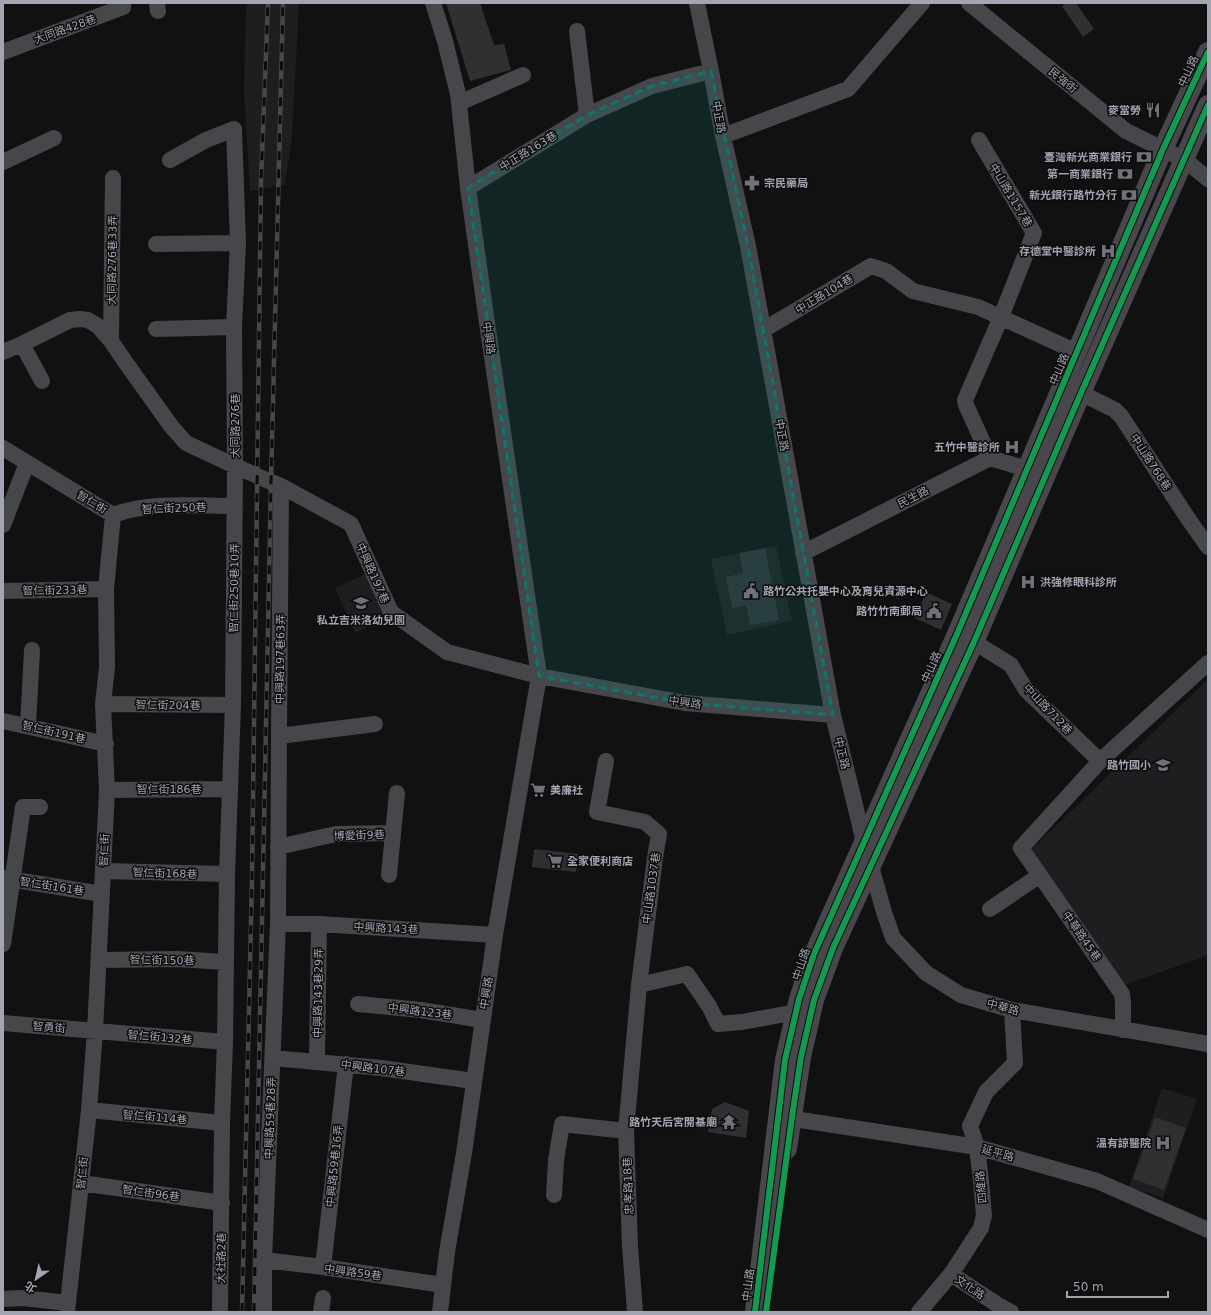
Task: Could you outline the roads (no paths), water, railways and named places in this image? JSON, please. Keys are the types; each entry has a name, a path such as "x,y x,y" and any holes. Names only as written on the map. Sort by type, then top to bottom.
{"main road":[{"name":"中山路","path":"755,1312 785,1117 814,1000 833,948 871,865 965,638 1027,469 1163,149 1208,52"},
{"name":"中山路","path":"766,1312 785,1117 785,1060 799,999 814,954 864,842 965,638 1081,393 1208,105"}],"street":[{"name":"大同路428巷","path":"3,52 123,7 123,3"},
{"name":"中興路","path":"433,3 445,41 459,103 468,188 528,611 539,676 495,935 440,1312"},
{"name":"中正路","path":"697,3 723,136 748,246 833,715 871,865"},
{"path":"723,136 848,89 922,3"},
{"name":"民強街","path":"968,3 1126,131 1184,160 1208,179"},
{"path":"577,31 587,115"},
{"name":"中正路163巷","path":"468,188 587,115 652,86 711,71"},
{"path":"459,103 523,75"},
{"name":"大同路276巷","path":"3,352 70,320 88,320 98,326 111,341 171,426 186,443 235,466 234,327 238,243 234,129 206,140 170,160"},
{"path":"3,162 54,138"},
{"name":"中山路1157巷","path":"979,140 1034,233 1001,317 965,400 990,458"},
{"name":"大同路276巷33弄","path":"111,341 113,178"},
{"path":"156,244 238,243"},
{"name":"中正路104巷","path":"763,330 871,266 886,271 913,291 978,307 1001,317"},
{"path":"1001,317 1077,352"},
{"path":"156,329 234,327"},
{"path":"22,344 42,381"},
{"name":"中山路768巷","path":"1081,393 1115,410 1121,416 1208,547"},
{"name":"智仁街","path":"3,448 113,515 106,589 107,667 103,704 107,790 95,1031 89,1110 67,1307"},
{"path":"990,458 1027,469"},
{"name":"民生路","path":"803,553 990,458"},
{"path":"3,525 28,464"},
{"name":"中興路197巷","path":"235,466 281,486 351,524 391,612 447,652 539,676"},
{"name":"智仁街250巷10弄","path":"225,962 226,874 234,669 235,466"},
{"name":"中興路197巷63弄","path":"279,736 281,486"},
{"name":"智仁街250巷","path":"113,515 126,510 156,506 235,506"},
{"name":"智仁街233巷","path":"3,591 106,589"},
{"name":"中山路712巷","path":"965,638 1011,665 1026,690 1100,761"},
{"path":"28,726 32,650"},
{"path":"1100,761 1208,663"},
{"name":"中興路","path":"539,676 685,703 833,715"},
{"name":"智仁街204巷","path":"103,704 233,705"},
{"name":"智仁街191巷","path":"4,722 106,744"},
{"path":"278,924 279,736 375,724"},
{"name":"中山路1037巷","path":"606,761 597,812 645,822 659,834 639,985 632,1060"},
{"name":"中華路45巷","path":"1100,761 1021,848 1122,994 1123,1030"},
{"name":"智仁街186巷","path":"107,790 230,789"},
{"path":"389,875 397,793"},
{"path":"3,944 8,879 23,807 40,807"},
{"name":"博愛街9巷","path":"278,847 336,834 393,833"},
{"name":"中華路","path":"871,865 893,938 926,973 961,995 1012,1010 1208,1044"},
{"name":"智仁街168巷","path":"103,871 226,874"},
{"path":"990,909 1040,875"},
{"name":"智仁街161巷","path":"8,879 102,894"},
{"name":"中興路143巷","path":"278,924 319,924 495,935"},
{"name":"中興路59巷28弄","path":"264,1312 264,1260 278,924"},
{"name":"中興路143巷29弄","path":"317,1061 319,924"},
{"name":"智仁街150巷","path":"99,960 177,959 225,962"},
{"name":"大社路2巷","path":"220,1312 225,962"},
{"path":"639,985 688,974 709,1006 718,1024 742,1022 796,1012"},
{"name":"中興路123巷","path":"358,1004 421,1010 482,1020"},
{"name":"四維路","path":"919,1312 951,1274 981,1228 984,1215 982,1181 977,1147 970,1126 986,1092 1015,1063 1012,1010"},
{"name":"智勇街","path":"3,1023 95,1031"},
{"name":"智仁街132巷","path":"95,1031 225,1042"},
{"name":"中興路107巷","path":"273,1058 381,1068 473,1081"},
{"name":"忠孝路18巷","path":"632,1060 626,1131 630,1246 635,1312"},
{"name":"中興路59巷16弄","path":"323,1267 346,1064"},
{"name":"智仁街114巷","path":"89,1110 222,1123"},
{"name":"延平路","path":"785,1117 977,1147 1097,1180 1208,1230"},
{"path":"554,1195 556,1160 562,1124 626,1131"},
{"name":"智仁街96巷","path":"81,1184 222,1203"},
{"name":"中興路59巷","path":"264,1260 323,1267 443,1285"},
{"name":"文化路","path":"951,1274 1011,1312"},
{"path":"3,1299 23,1298 67,1307"}],"railway":[{"path":"242,1312 252,879 261,181 268,3"},
{"path":"254,1312 271,482 283,3"}],"place":[{"name":"麥當勞","path":"1153,110"},
{"name":"臺灣新光商業銀行","path":"1144,157"},
{"name":"第一商業銀行","path":"1125,174"},
{"name":"宗民藥局","path":"752,183"},
{"name":"新光銀行路竹分行","path":"1129,195"},
{"name":"存德堂中醫診所","path":"1108,251"},
{"name":"五竹中醫診所","path":"1012,447"},
{"name":"洪強修眼科診所","path":"1028,582"},
{"name":"路竹公共托嬰中心及育兒資源中心","path":"751,591"},
{"name":"私立吉米洛幼兒園","path":"361,603"},
{"name":"路竹竹南郵局","path":"934,611"},
{"name":"路竹國小","path":"1163,765"},
{"name":"美廉社","path":"538,790"},
{"name":"全家便利商店","path":"555,861"},
{"name":"路竹天后宮開基廟","path":"729,1122"},
{"name":"溫有諒醫院","path":"1163,1143"}]}
